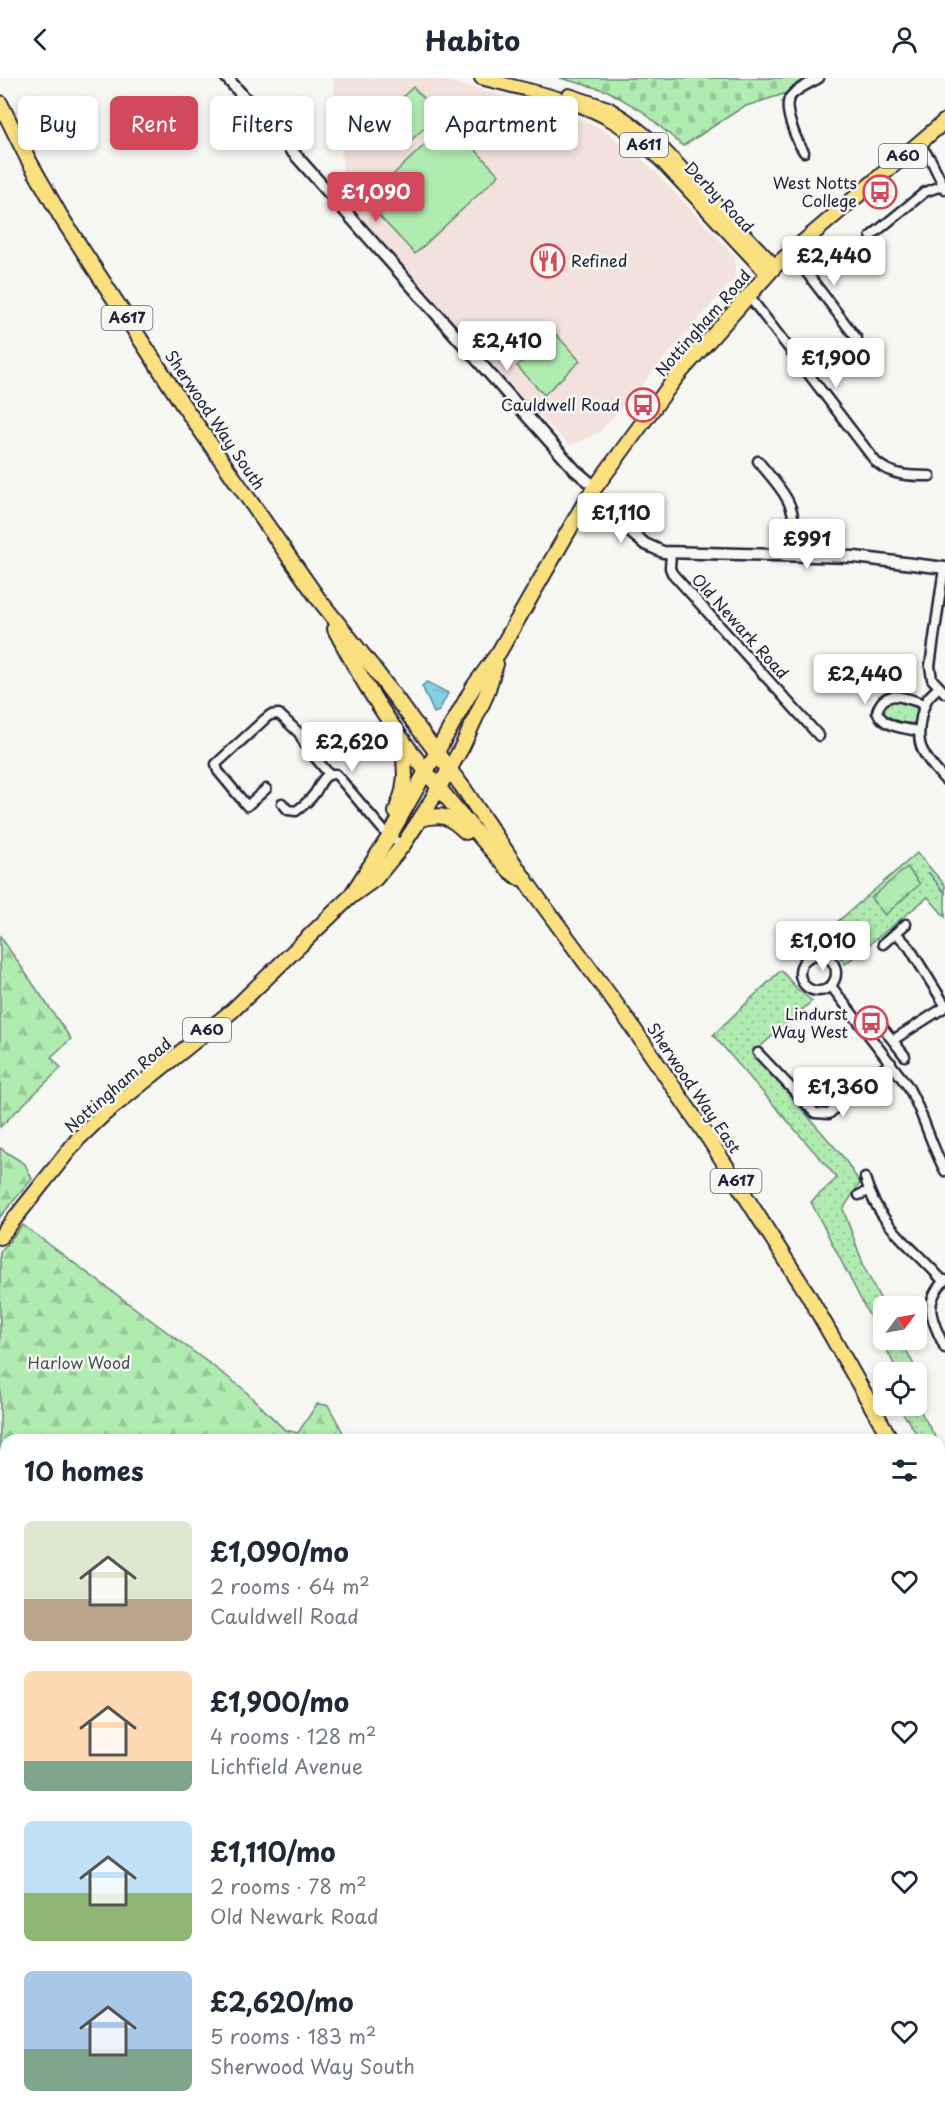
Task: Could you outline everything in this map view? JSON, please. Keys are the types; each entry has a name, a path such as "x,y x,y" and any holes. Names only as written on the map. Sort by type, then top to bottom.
{"highway":[{"name":"Sherwood Way South","path":"0,102 28,159 61,217 183,405 317,597 371,665 437,770"},
{"name":"Nottingham Road","path":"0,1237 78,1139 104,1114 232,1011 350,897 375,879 403,845 420,819 437,770 474,686 499,652 592,492 677,376 771,270 945,121"},
{"name":"Sherwood Way South","path":"317,597 370,692 403,740 437,770"},
{"name":"Nottingham Road","path":"350,897 486,695 499,652"},
{"path":"389,837 404,784 403,740"},
{"path":"437,770 483,831 491,850"},
{"name":"Sherwood Way East","path":"437,770 504,846 530,887 629,1022 709,1139 807,1293 888,1434"},
{"path":"420,819 444,816 453,820 473,839 491,850"},
{"name":"Sherwood Way East","path":"491,850 510,871 530,887"}],"main road":[{"name":"Derby Road","path":"481,78 591,111 630,133 651,150 771,270"},
{"name":"Derby Road","path":"511,78 608,108 628,121 664,150 771,270"}],"street":[{"path":"227,78 592,492 645,544 657,551 855,557 944,568 930,666 932,680 942,691 929,697 925,704 920,731 921,748 945,780"},
{"path":"804,152 797,143 788,104 790,97 819,78"},
{"path":"871,236 925,192 944,187 919,142"},
{"path":"791,252 857,339"},
{"path":"748,295 876,462 884,469 897,474 930,476"},
{"path":"758,460 784,495 793,514 792,530 778,555"},
{"name":"Old Newark Road","path":"671,552 672,573 819,736"},
{"path":"920,731 888,724 880,719 877,712 879,704 892,696 925,704"},
{"path":"266,789 247,806 218,771 216,764 265,719 275,714 279,714 299,733 307,748 329,774"},
{"path":"282,803 288,810 296,811 314,795 323,778 329,774 336,774 389,837 403,845"},
{"path":"883,944 906,924"},
{"path":"893,1040 945,1006 909,947 896,933"},
{"path":"820,955 832,961 837,974 831,986 817,991 805,985 800,971 807,959 820,955"},
{"path":"831,986 914,1096 945,1172"},
{"path":"883,1028 905,1056"},
{"path":"758,1053 815,1113 829,1114 855,1090 891,1063"},
{"path":"935,1151 945,1147"},
{"path":"865,1178 878,1210 898,1237 944,1280 932,1299 930,1311 945,1348"},
{"path":"859,1195 869,1191"}],"shaded area":[{"path":"333,78 438,78 504,96 424,96 424,150 578,150 578,119 601,128 635,153 735,256 735,278 601,431 570,446 528,404 347,203 341,150 412,150 412,96 335,96"}],"green space":[{"path":"560,78 812,78 787,93 743,107 683,146 642,111 608,91"},
{"path":"413,87 424,98 424,128 412,140 412,96 403,96"},
{"path":"424,146 424,150 475,150 499,175 415,254 365,201"},
{"path":"554,332 580,361 544,395 517,366"},
{"path":"891,700 915,707 919,713 916,722 901,724 887,718 881,710"},
{"path":"917,853 945,885 945,917 928,897 845,964 831,950 813,943"},
{"path":"907,867 920,884 885,915 871,898"},
{"path":"0,936 71,1039 51,1057 61,1068 0,1127"},
{"path":"781,970 797,989 812,1001 753,1053 844,1158 860,1183 843,1209 865,1269 879,1296 873,1296 873,1323 811,1202 837,1178 713,1035"},
{"path":"0,1148 25,1164 32,1179 0,1217"},
{"name":"Harlow Wood","path":"23,1225 241,1387 285,1430 298,1433 317,1404 328,1405 344,1434 0,1434 0,1252"},
{"path":"887,1350 906,1350 912,1362 893,1362"},
{"path":"905,1416 923,1416 934,1434 917,1434"}],"water":[{"path":"427,682 448,693 439,711 434,713 422,686"}],"waterway":[{"path":"929,873 945,893"}],"place":[{"name":"West Notts College","path":"880,192"},
{"name":"Refined","path":"548,261"},
{"name":"Cauldwell Road","path":"643,405"},
{"name":"Lindurst Way West","path":"871,1023"}]}
